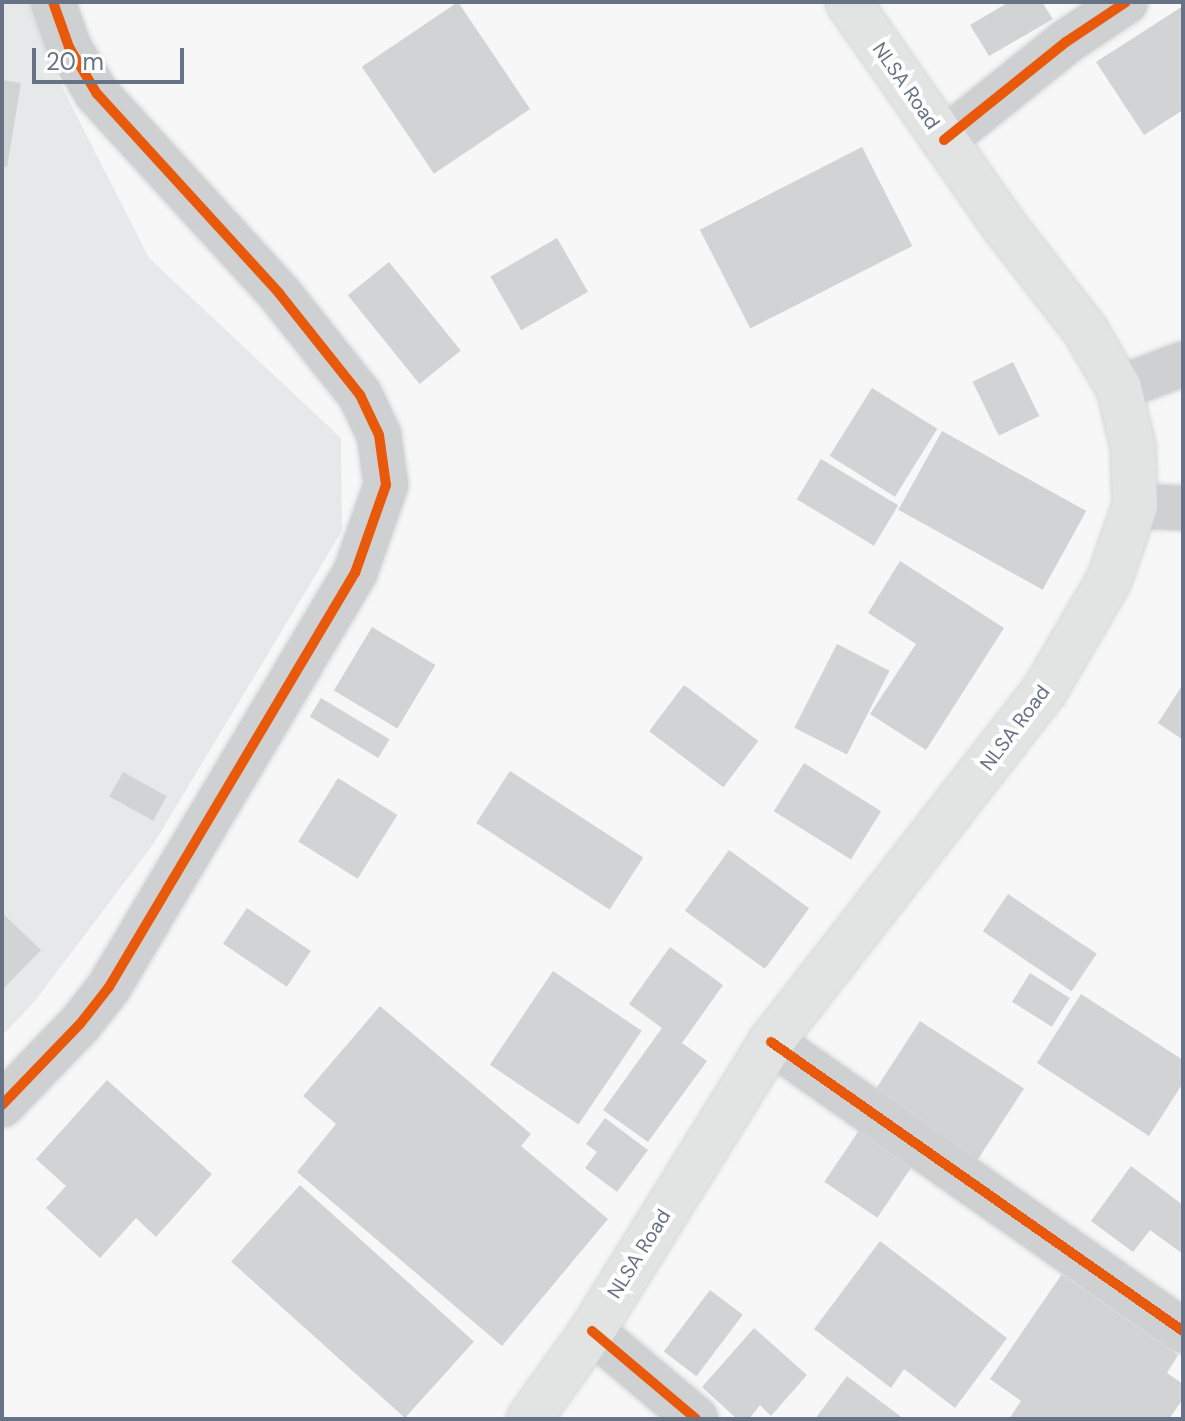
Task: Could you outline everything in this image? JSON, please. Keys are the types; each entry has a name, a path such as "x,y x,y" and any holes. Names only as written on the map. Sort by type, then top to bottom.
{"main road":[{"name":"NLSA Road","path":"529,1419 592,1331 771,1042 1045,690 1109,580 1135,506 1133,447 1119,388 1085,330 944,140 848,2"}],"street":[{"path":"2,1105 80,1024 109,987 355,573 386,485 379,435 360,395 279,293 97,94 69,47 53,2"},
{"path":"944,140 1066,42 1126,2"},
{"path":"1119,388 1183,364"},
{"path":"1135,506 1183,508"},
{"path":"771,1042 1183,1331"},
{"path":"592,1331 696,1419"}],"shaded area":[{"path":"2,2 43,2 58,79 149,258 341,438 342,531 154,843 35,1001 2,1036"}],"building":[{"path":"458,2 530,109 434,174 362,67"},
{"path":"1009,2 1042,2 1053,19 989,56 970,25"},
{"path":"1183,6 1183,110 1144,135 1096,62"},
{"path":"2,80 21,83 7,167 2,166"},
{"path":"862,147 912,246 750,329 700,230"},
{"path":"557,238 588,292 521,330 490,276"},
{"path":"389,262 461,351 420,384 348,295"},
{"path":"1013,362 1039,416 999,436 973,382"},
{"path":"872,388 937,429 895,497 830,456"},
{"path":"942,431 1086,511 1043,590 898,510"},
{"path":"821,459 898,505 874,546 797,499"},
{"path":"900,561 1004,628 926,750 870,714 916,644 868,613"},
{"path":"372,627 435,665 397,729 334,690"},
{"path":"837,644 890,671 847,755 794,728"},
{"path":"1183,684 1183,740 1158,723"},
{"path":"684,685 758,741 723,787 649,731"},
{"path":"321,698 390,739 378,758 310,717"},
{"path":"804,763 881,811 851,860 774,811"},
{"path":"510,771 643,858 610,910 476,823"},
{"path":"123,772 167,796 153,821 109,796"},
{"path":"338,778 397,815 358,879 298,842"},
{"path":"729,850 809,908 765,969 685,911"},
{"path":"1008,894 1097,954 1072,991 983,931"},
{"path":"247,908 311,951 287,987 223,944"},
{"path":"2,913 41,950 2,990"},
{"path":"670,947 723,985 682,1043 707,1061 648,1142 603,1110 662,1028 629,1004"},
{"path":"553,971 642,1031 579,1125 490,1065"},
{"path":"1030,973 1070,998 1052,1027 1012,1002"},
{"path":"1081,994 1183,1060 1183,1083 1149,1136 1037,1063"},
{"path":"380,1006 531,1134 521,1146 608,1219 502,1346 297,1172 336,1124 303,1096"},
{"path":"920,1021 1024,1089 974,1165 870,1097"},
{"path":"107,1080 212,1174 156,1237 136,1218 100,1258 46,1208 66,1186 36,1159"},
{"path":"605,1118 648,1150 617,1192 585,1168 597,1152 586,1144"},
{"path":"864,1123 917,1159 877,1218 824,1182"},
{"path":"1131,1166 1183,1205 1183,1254 1150,1230 1133,1252 1091,1221"},
{"path":"300,1185 474,1342 405,1418 231,1262"},
{"path":"880,1241 1007,1338 955,1408 904,1369 891,1388 814,1329"},
{"path":"1062,1274 1178,1355 1167,1373 1183,1384 1183,1399 1169,1419 1009,1419 1021,1401 990,1379"},
{"path":"710,1290 743,1315 696,1376 664,1351"},
{"path":"754,1328 807,1375 771,1416 760,1405 749,1419 737,1419 702,1387"},
{"path":"847,1376 904,1419 815,1419"}],"cycle path":[{"path":"2,1105 80,1024 109,987 355,573 386,485 379,435 360,395 279,293 97,94 69,47 53,2"},
{"path":"944,140 1066,42 1126,2"},
{"path":"771,1042 1183,1331"},
{"path":"592,1331 696,1419"}]}
